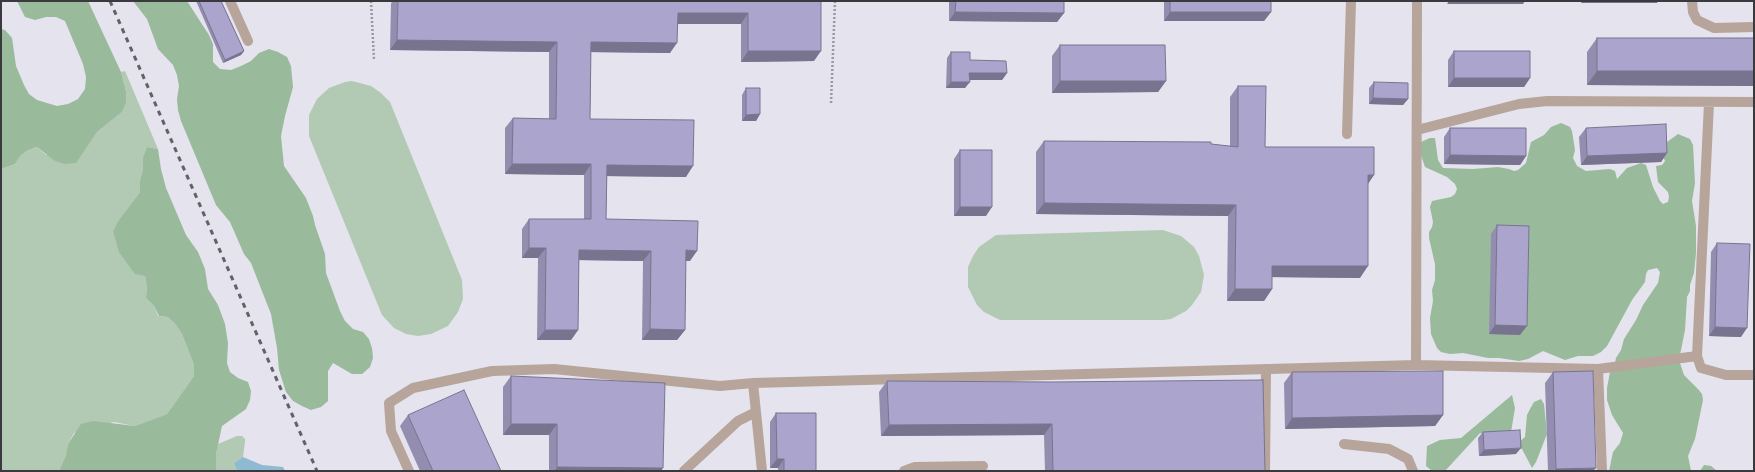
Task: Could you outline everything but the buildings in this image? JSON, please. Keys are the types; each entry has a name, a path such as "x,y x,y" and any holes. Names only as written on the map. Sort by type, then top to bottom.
{"lane":[{"path":"230,1 248,41"},
{"path":"1346,134 1351,1"},
{"path":"1416,365 1417,1"},
{"path":"1692,1 1693,12 1697,20 1714,28 1754,27"},
{"path":"1417,130 1519,104 1547,101 1709,103 1754,102"},
{"path":"1709,103 1697,356 1701,368 1726,375 1754,375"},
{"path":"409,471 391,431 389,403 413,388 492,371 554,369 720,386 753,383 1416,365 1598,369 1697,356"},
{"path":"1265,471 1266,369"},
{"path":"1598,369 1602,471"},
{"path":"753,383 762,471"},
{"path":"684,471 738,421 756,412"},
{"path":"1344,444 1389,449 1408,459 1413,471"},
{"path":"904,471 915,467 983,466"}],"path":[{"path":"371,1 374,60"},
{"path":"831,103 835,1"}],"green space":[{"path":"17,1 88,1 121,72 126,91 126,102 122,112 97,132 76,163 65,164 55,161 37,147 28,150 20,156 15,164 1,169 1,29 5,30 12,38 16,66 29,94 37,100 57,106 68,104 78,99 85,89 86,77 83,64 65,21 56,17 46,17 35,20 25,17"},
{"path":"133,1 187,1 209,35 213,44 213,62 220,69 231,70 241,66 251,61 259,53 269,49 287,57 291,66 293,87 281,136 284,166 306,198 313,216 325,254 326,273 340,311 345,321 353,329 363,332 369,339 373,358 370,367 362,374 352,374 333,363 328,371 328,401 321,407 311,410 293,401 286,392 279,370 271,314 251,263 244,254 230,222 216,205 181,121 177,99 179,86 173,65 158,49 147,19"},
{"path":"125,71 158,149 147,147 143,157 140,192 118,221 113,231 145,276 147,287 146,298 154,306 158,316 168,317 182,334 194,365 194,376 167,414 135,426 114,422 74,433 68,444 66,455 59,471 1,471 1,169 15,164 20,156 28,150 37,147 46,155 86,147 97,132 122,112 126,91 121,72"},
{"path":"352,81 371,86 390,102 462,280 463,299 458,312 448,326 431,334 418,336 406,334 394,328 382,315 309,136 309,115 317,99 329,88"},
{"path":"1561,123 1570,127 1572,131 1575,150 1573,158 1577,166 1586,171 1610,169 1615,171 1617,179 1627,168 1641,163 1646,165 1653,187 1663,204 1668,202 1669,197 1668,192 1658,182 1656,166 1662,165 1665,161 1663,156 1667,142 1678,134 1690,139 1693,145 1695,183 1692,201 1696,226 1696,253 1694,273 1687,297 1685,330 1679,360 1684,375 1702,394 1703,400 1695,439 1688,456 1691,471 1609,471 1613,452 1620,443 1623,433 1612,415 1607,400 1607,388 1610,372 1614,368 1616,358 1621,350 1624,339 1636,320 1643,305 1658,283 1660,272 1657,268 1648,270 1645,282 1632,300 1607,346 1601,352 1593,356 1578,356 1565,360 1543,351 1528,359 1519,361 1488,358 1463,353 1450,354 1441,352 1437,348 1431,334 1430,318 1433,301 1432,290 1435,280 1435,264 1429,238 1429,232 1433,222 1430,207 1432,201 1451,197 1455,194 1457,189 1455,184 1447,177 1425,167 1420,152 1421,142 1430,138 1435,138 1438,160 1443,168 1473,169 1498,167 1514,171 1518,170 1526,163 1531,142 1544,135 1551,127"},
{"path":"147,147 158,149 166,188 186,235 198,252 205,269 208,289 218,305 225,324 228,343 227,363 230,372 238,378 248,382 251,391 250,400 246,409 222,426 216,454 216,471 59,471 66,455 68,444 81,424 93,421 135,426 167,414 194,376 194,365 182,334 168,317 159,316 154,306 146,298 147,287 145,276 135,274 119,252 113,231 118,221 140,192 143,157"},
{"path":"1163,230 1181,236 1194,247 1199,256 1204,275 1201,292 1192,305 1186,311 1171,319 1000,320 984,312 977,305 968,287 968,267 973,256 979,247 996,235"},
{"path":"1512,395 1515,408 1511,432 1519,442 1525,437 1527,415 1534,402 1541,399 1544,404 1547,434 1536,462 1532,468 1522,449 1480,433 1445,471 1431,470 1426,466 1427,446 1440,440 1461,438"},
{"path":"237,436 242,436 245,439 245,442 243,457 234,463 237,471 216,471 216,454 218,444"},
{"path":"1704,465 1711,466 1717,471 1700,471"}],"water":[{"path":"243,457 262,465 283,467 285,471 237,471 234,463"}],"railway":[{"path":"110,1 317,471"}]}
